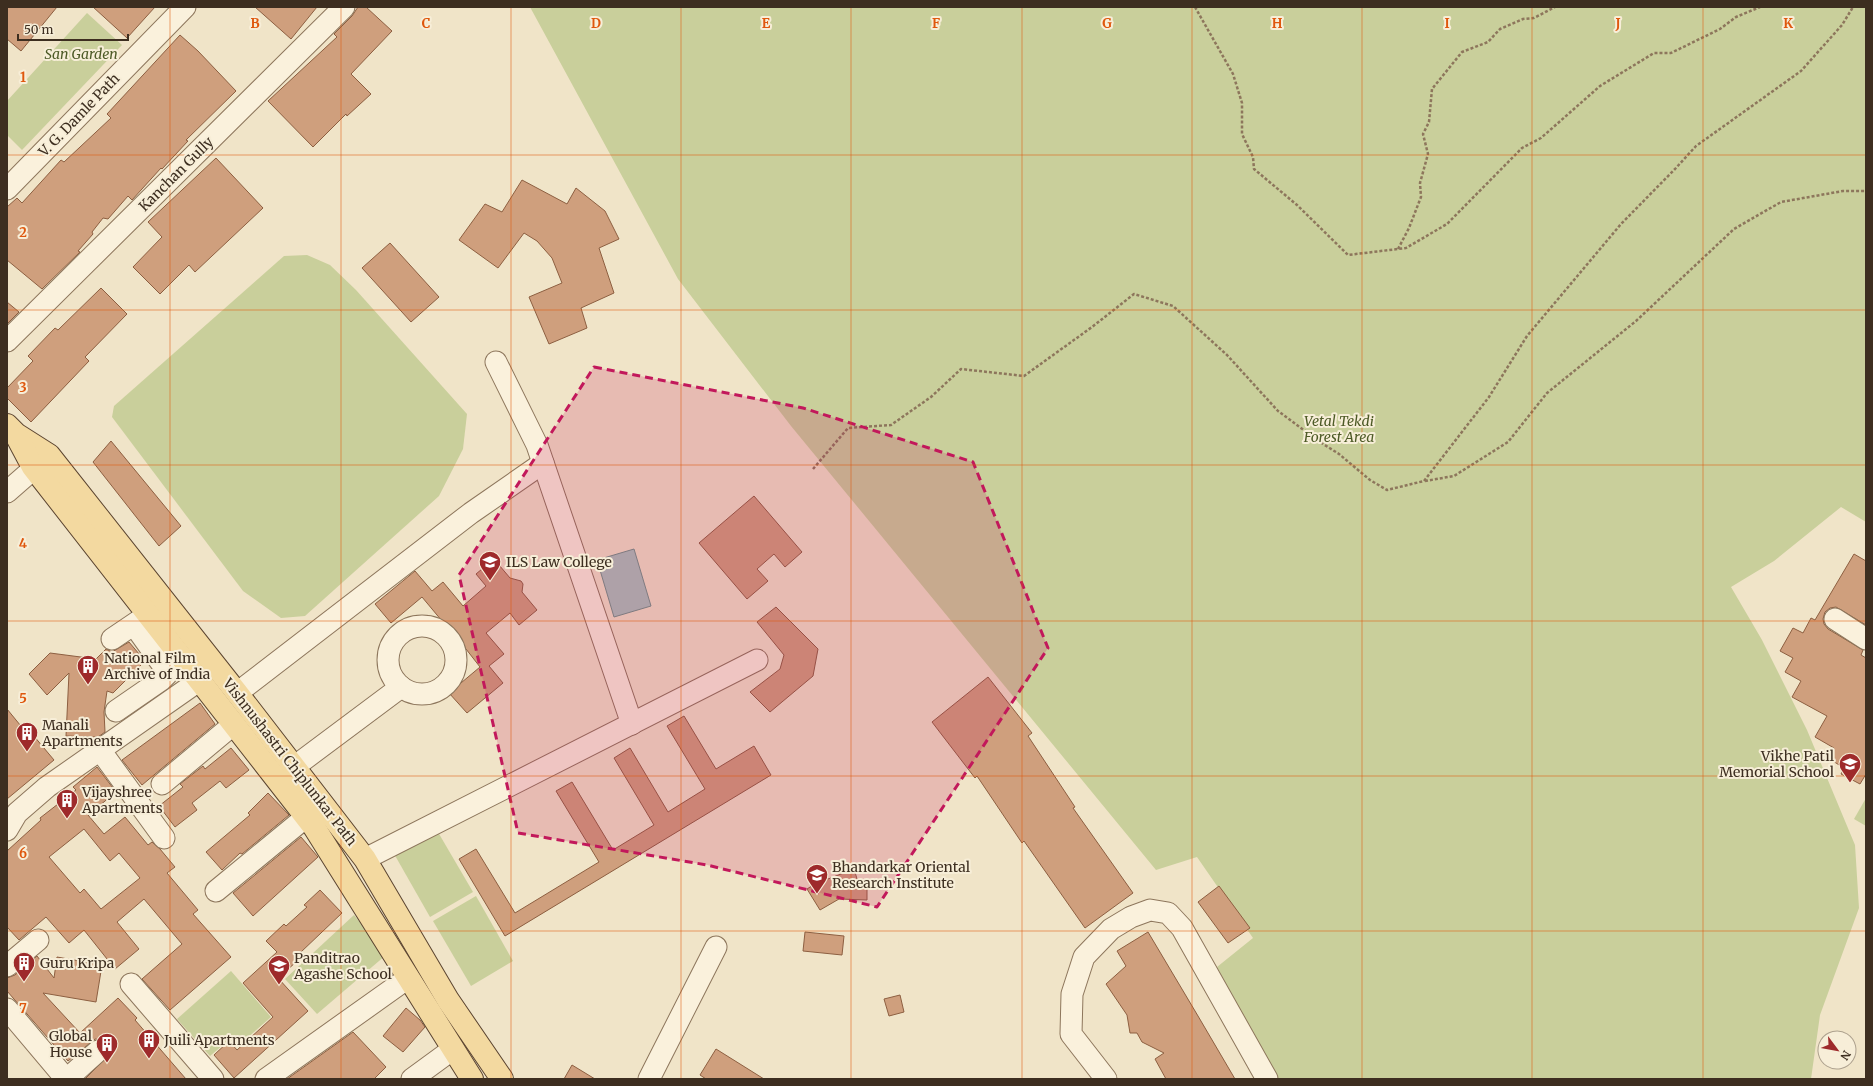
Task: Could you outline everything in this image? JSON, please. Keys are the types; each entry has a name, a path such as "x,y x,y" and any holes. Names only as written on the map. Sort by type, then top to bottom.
{"main road":[{"name":"Vishnushastri Chiplunkar Path","path":"11,429 41,461 237,693 365,859 448,1000 502,1079"},
{"name":"Vishnushastri Chiplunkar Path","path":"41,461 142,620 200,680 306,817 472,1079"}],"street":[{"name":"V. G. Damle Path","path":"7,189 185,7"},
{"name":"Kanchan Gully","path":"7,341 344,7"},
{"path":"496,362 537,445 632,724"},
{"path":"7,492 41,461"},
{"path":"237,693 471,513 543,463"},
{"path":"1835,619 1866,639"},
{"path":"112,639 142,620 167,671 167,674 161,680 116,711"},
{"path":"365,859 757,660"},
{"path":"7,830 17,813 47,787 200,680"},
{"path":"294,767 401,687"},
{"path":"162,784 234,724"},
{"path":"100,750 164,838"},
{"path":"216,891 306,817"},
{"path":"1106,1079 1071,1034 1072,994 1084,957 1111,929 1131,917 1150,910 1168,913 1182,928 1267,1079"},
{"path":"7,966 38,940"},
{"path":"649,1079 716,947"},
{"path":"266,1079 408,978"},
{"path":"130,984 213,1079"},
{"path":"7,1009 66,1079 98,1051"},
{"path":"412,1079 453,1049"}],"path":[{"path":"1195,7 1233,74 1242,103 1242,134 1253,157 1254,169 1297,205 1348,255 1406,248 1447,224 1522,148 1540,138 1600,86 1654,53 1671,53 1720,29 1736,18 1760,7"},
{"path":"1398,249 1421,197 1420,183 1428,154 1423,134 1429,122 1432,89 1462,52 1488,42 1500,29 1523,19 1534,18 1555,7"},
{"path":"1424,481 1488,398 1527,336 1621,224 1696,146 1801,70 1842,25 1853,7"},
{"path":"814,469 848,428 890,425 931,397 961,369 1024,376 1092,327 1134,294 1173,306 1227,355 1278,411 1339,454 1370,480 1387,490 1424,481 1454,476 1508,442 1547,393 1636,321 1734,230 1781,202 1843,191 1866,191"}],"highlighted area":[{"path":"594,367 803,408 973,462 1048,648 877,907 707,865 518,833 459,575"}],"green space":[{"name":"Vetal Tekdi Forest Area","path":"530,7 1866,7 1866,522 1841,507 1774,561 1731,587 1762,640 1807,730 1855,845 1859,908 1820,1015 1811,1079 1276,1079 1217,967 1253,938 1197,857 1156,870 791,426 678,279"},
{"name":"San Garden","path":"87,13 122,45 22,150 7,135 7,101"},
{"path":"307,255 330,265 356,290 467,414 463,449 439,496 305,616 281,618 243,591 112,417 114,406 284,256"},
{"path":"1866,798 1866,826 1854,819"},
{"path":"435,827 473,892 430,917 393,852"},
{"path":"476,896 513,961 471,986 433,921"},
{"path":"354,915 386,955 317,1014 285,979"},
{"path":"231,971 271,1017 237,1047 230,1039 210,1056 177,1019"}],"water":[{"path":"634,549 651,606 614,617 597,560"}],"building":[{"path":"7,7 57,7 21,51 7,39"},
{"path":"93,7 155,7 127,38"},
{"path":"255,7 317,7 291,39"},
{"path":"358,7 366,7 392,31 351,74 371,94 347,116 346,114 313,147 268,101 337,37 334,34 352,16"},
{"path":"180,35 198,51 236,91 186,140 188,141 132,200 128,196 108,219 103,218 92,232 93,234 78,251 80,252 42,289 7,260 7,207 17,198 22,203 61,160 64,162 111,118 107,114"},
{"path":"216,158 263,208 195,272 189,265 160,294 133,267 162,237 148,222"},
{"path":"522,180 567,204 576,188 605,211 619,239 599,248 614,293 581,308 587,328 549,344 529,297 562,283 552,258 537,241 524,233 498,268 459,240 485,204 502,212"},
{"path":"390,243 439,297 411,322 362,268"},
{"path":"101,288 127,314 85,357 89,361 31,422 7,398 7,388 33,361 28,356 55,328 58,330"},
{"path":"7,302 19,312 7,324"},
{"path":"111,441 181,526 159,546 93,462"},
{"path":"754,496 802,552 785,567 774,554 757,569 768,581 747,599 699,543"},
{"path":"1854,554 1866,561 1866,625 1836,607 1830,608 1825,612 1823,619 1824,624 1828,629 1863,650 1861,655 1866,658 1866,774 1860,784 1841,774 1844,768 1828,758 1834,748 1815,737 1827,716 1792,697 1801,681 1785,672 1793,658 1780,651 1793,628 1803,633 1811,618 1815,620"},
{"path":"494,559 510,578 521,581 523,584 522,592 537,610 519,625 510,613 486,633 504,654 489,666 503,683 467,713 449,693 480,667 466,649 463,652 439,624 442,621 422,597 391,623 375,604 415,571 432,591 443,582 463,606 486,586 476,574"},
{"path":"776,607 818,649 813,676 770,712 750,692 780,669 784,655 757,622"},
{"name":"National Film Archive of India","path":"129,642 145,661 113,693 107,691 104,712 105,732 98,737 66,736 69,673 47,695 29,674 50,653 96,659 106,649 112,652"},
{"path":"988,677 1032,733 1028,736 1075,807 1073,808 1133,893 1085,928 1024,841 1022,843 977,776 975,778 932,722"},
{"path":"200,703 215,724 142,785 122,760"},
{"name":"Manali Apartments","path":"7,709 25,731 28,729 54,760 7,799"},
{"path":"684,716 716,769 754,746 771,775 505,936 459,859 476,849 515,913 599,862 556,791 572,782 613,850 654,825 614,758 630,748 668,812 705,789 667,726"},
{"path":"231,748 249,770 226,788 220,781 192,803 197,810 175,827 159,806 183,787 180,784 203,766 205,769"},
{"path":"97,767 116,792 88,815 104,834 125,817 148,845 152,842 160,849 175,867 167,873 198,910 193,914 231,957 170,1010 142,979 182,944 144,899 117,922 139,949 115,969 84,930 69,943 46,917 19,940 7,927 7,851 41,820 40,818 76,790 73,787","holes":["84,829 110,861 119,853 140,878 101,909 84,889 80,893 49,857"]},
{"path":"268,793 289,815 242,854 240,853 222,870 206,852 250,815 248,813"},
{"path":"301,837 318,857 253,916 233,893"},
{"path":"854,869 858,882 867,882 867,900 839,899 820,910 807,889 826,877 828,879"},
{"path":"1219,886 1250,928 1228,943 1198,902"},
{"path":"320,890 342,913 301,952 304,955 278,978 308,1011 234,1078 214,1055 229,1041 237,1050 273,1017 243,983 277,952 266,941 284,924 286,926 307,907 304,905"},
{"path":"805,932 844,936 842,955 803,951"},
{"path":"1148,932 1235,1079 1166,1079 1155,1059 1164,1053 1142,1042 1137,1033 1130,1033 1127,1015 1106,984 1126,966 1117,951"},
{"path":"37,956 54,978 57,957 102,965 96,1002 43,993 80,1033 118,998 137,1018 135,1020 186,1079 85,1079 109,1055 110,1049 107,1043 95,1039 68,1061 7,991 7,978 15,975"},
{"path":"900,995 904,1012 889,1016 884,999"},
{"path":"406,1008 420,1020 425,1027 403,1052 383,1036"},
{"path":"353,1032 386,1067 374,1079 287,1079"},
{"path":"716,1049 764,1079 706,1079 700,1075"},
{"path":"572,1065 595,1079 564,1079"}],"place":[{"name":"ILS Law College","path":"490,582"},
{"name":"National Film Archive of India","path":"88,686"},
{"name":"Manali Apartments","path":"27,752"},
{"name":"Vikhe Patil Memorial School","path":"1850,784"},
{"name":"Vijayshree Apartments","path":"67,820"},
{"name":"Bhandarkar Oriental Research Institute","path":"817,894"},
{"name":"Guru Kripa","path":"24,982"},
{"name":"Panditrao Agashe School","path":"279,986"},
{"name":"Juili Apartments","path":"149,1060"},
{"name":"Global House","path":"107,1064"}]}
